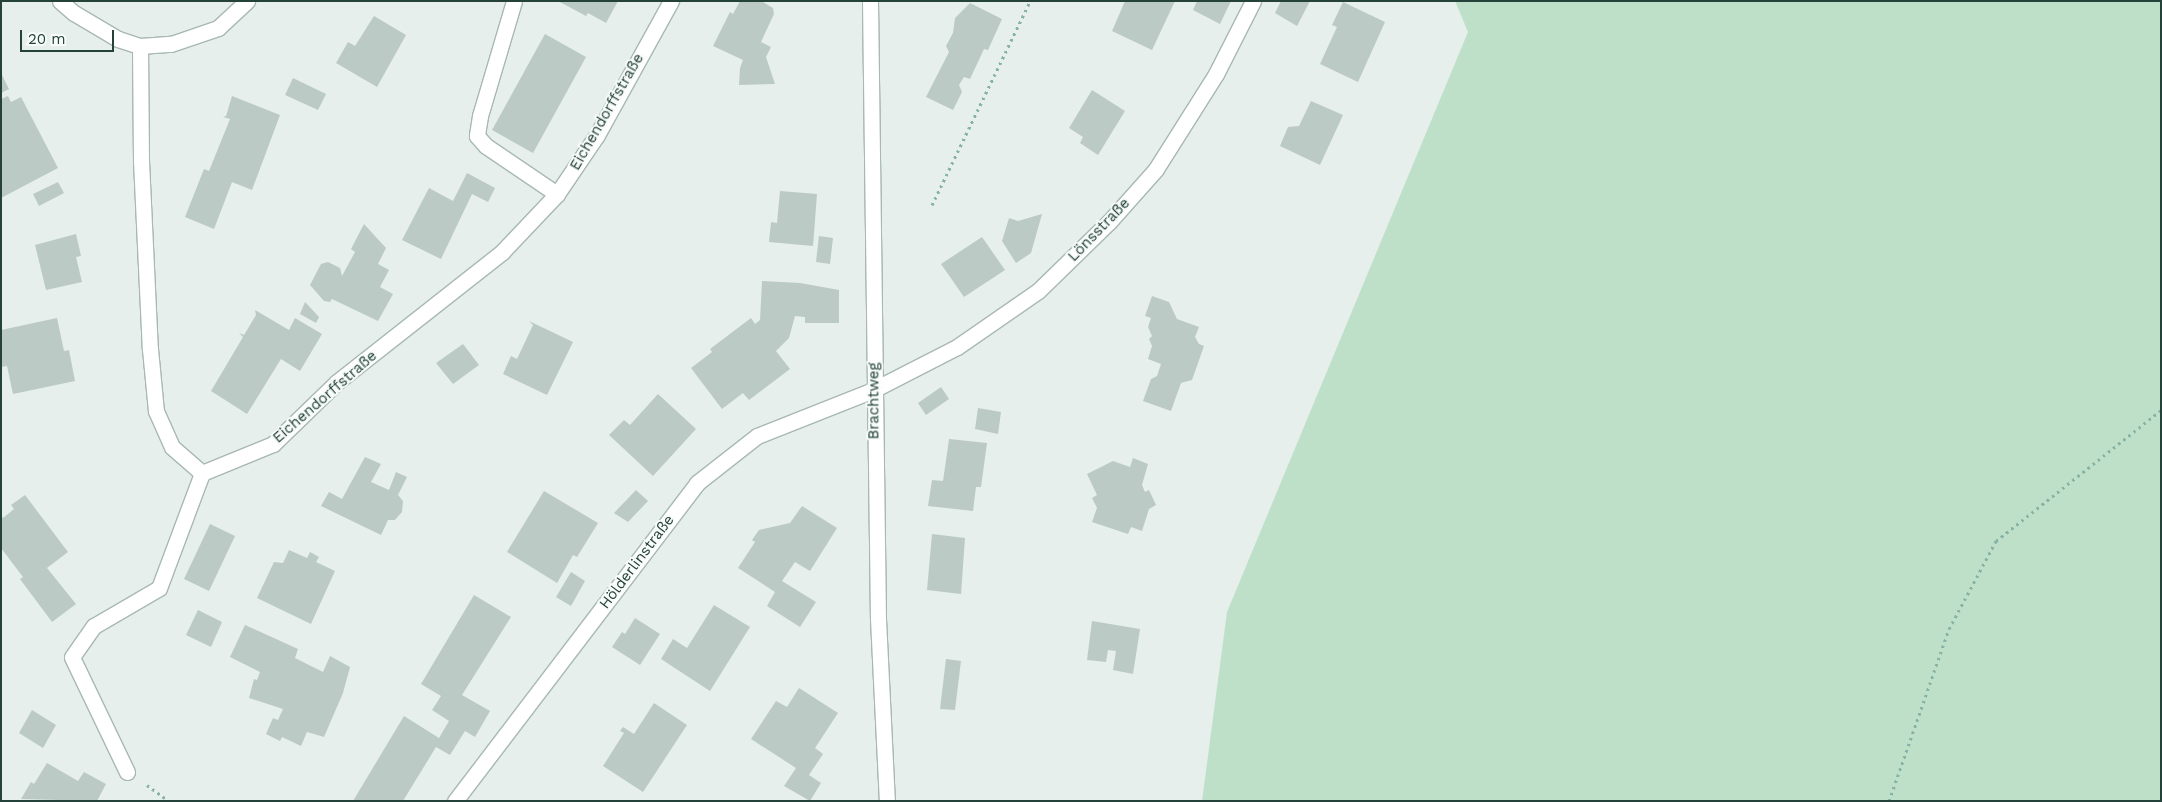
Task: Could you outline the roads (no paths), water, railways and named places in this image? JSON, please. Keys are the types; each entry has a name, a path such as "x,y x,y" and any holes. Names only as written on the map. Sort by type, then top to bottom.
{"street":[{"path":"60,1 74,13 118,39 140,46 171,44 218,28 247,1"},
{"path":"514,1 480,116 477,136 486,146 558,194"},
{"name":"Eichendorffstraße","path":"202,473 274,444 337,382 502,252 558,194 597,135 671,1"},
{"name":"Brachtweg","path":"870,1 873,390 878,619 887,801"},
{"name":"Lönsstraße","path":"873,390 957,347 1038,291 1110,222 1156,169 1216,74 1254,1"},
{"path":"127,772 72,657 94,626 159,588 202,473 172,447 156,411 150,349 142,181 140,46"},
{"name":"Hölderlinstraße","path":"455,801 697,483 757,436 873,390"}]}
